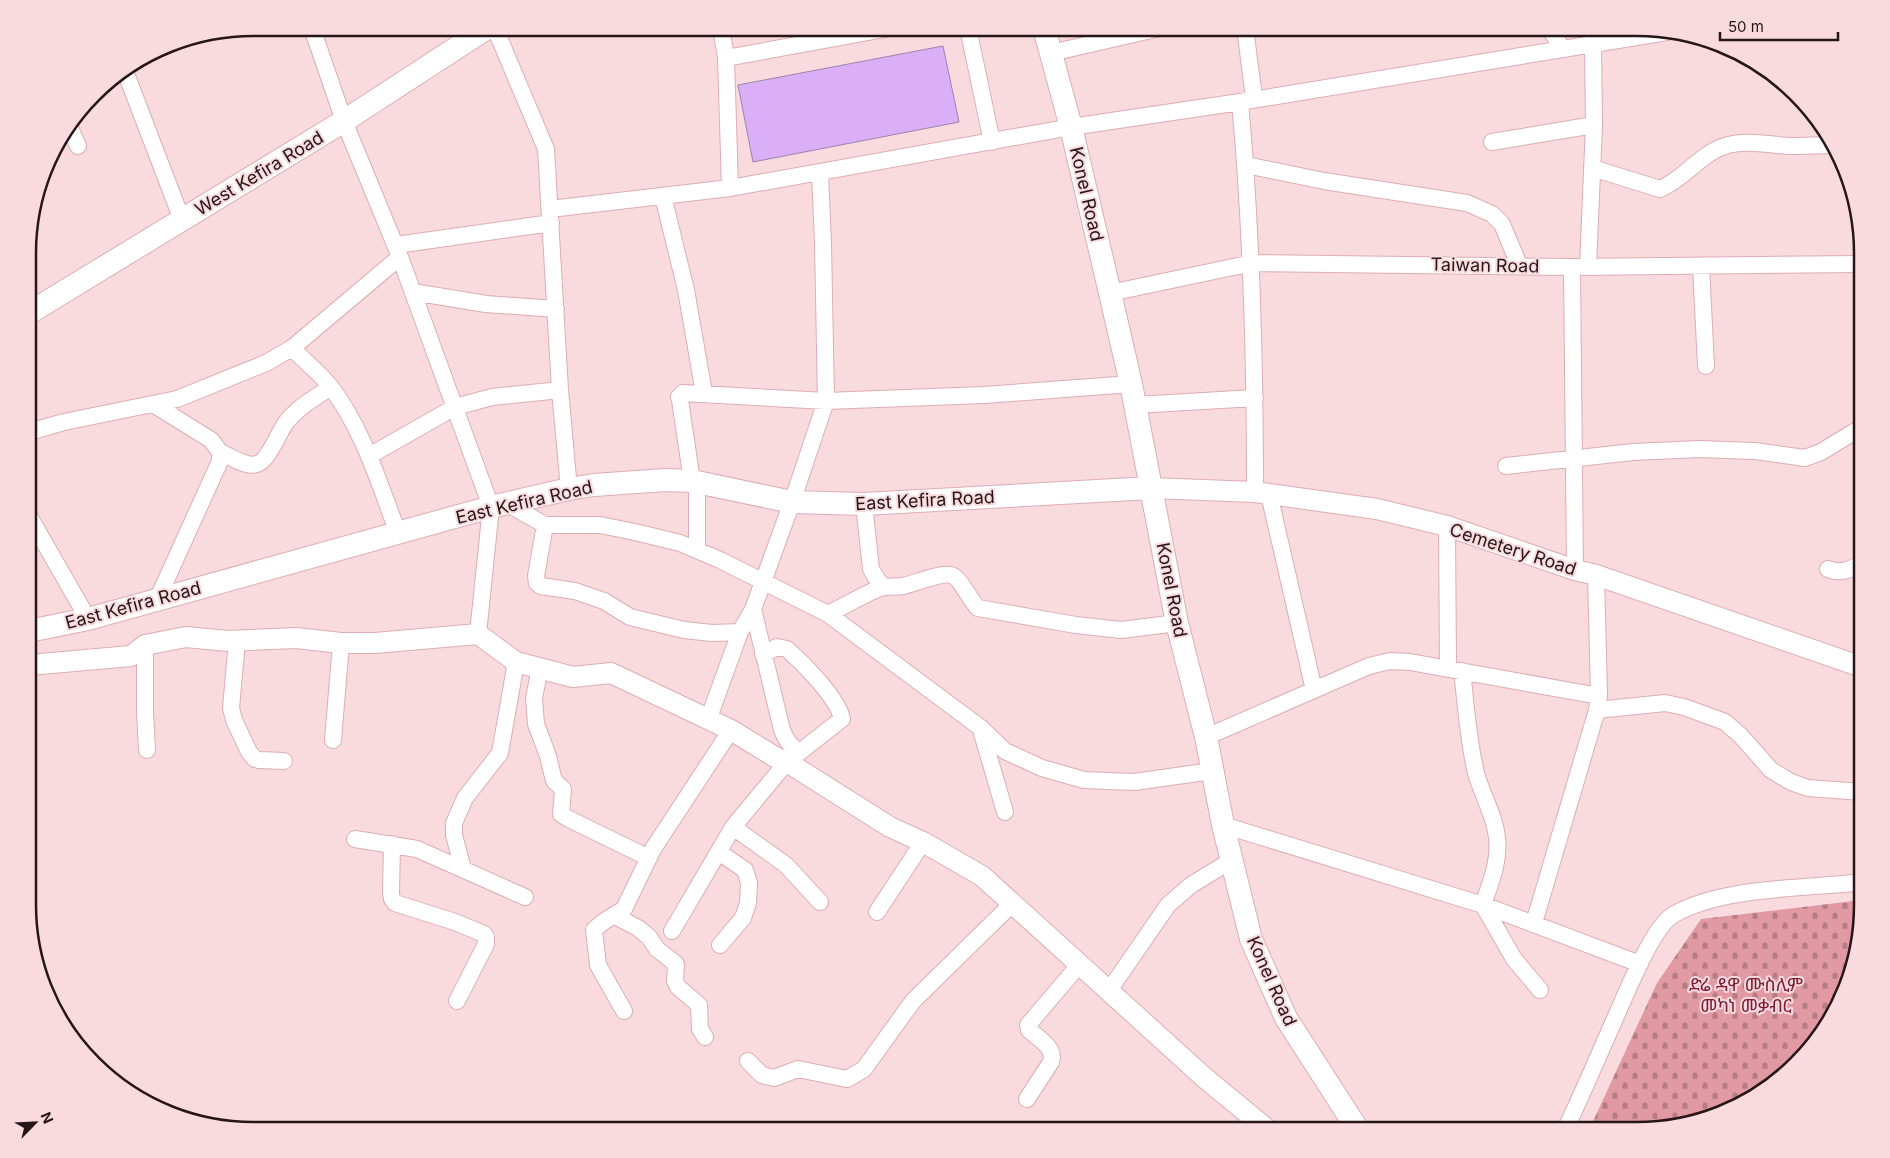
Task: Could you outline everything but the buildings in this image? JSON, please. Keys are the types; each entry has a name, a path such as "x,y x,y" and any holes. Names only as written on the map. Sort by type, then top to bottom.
{"main road":[{"name":"West Kefira Road","path":"36,309 344,121 475,36"},
{"name":"Konel Road","path":"1046,36 1071,127 1110,293 1133,395 1177,623 1206,737 1223,826 1251,939 1286,1018 1353,1122"},
{"name":"East Kefira Road","path":"36,630 157,600 500,505 569,489 665,480 695,482 792,502 864,504 1151,488"}],"street":[{"path":"315,36 344,121 398,251 455,407 500,505 478,634"},
{"path":"498,36 546,149 560,390 569,489"},
{"path":"722,36 726,58 730,188"},
{"path":"726,58 837,36"},
{"path":"970,36 992,142"},
{"path":"1051,53 1125,36"},
{"path":"1245,36 1246,165 1252,263 1255,398 1262,493 1314,690"},
{"path":"1554,36 1562,48"},
{"path":"36,430 64,422 177,399 266,364 292,348 398,251 551,216 663,196 730,188 1071,127 1639,36"},
{"path":"1575,570 1574,460 1580,267 1592,168 1594,125 1593,43"},
{"path":"127,77 182,220"},
{"path":"1492,142 1594,125"},
{"path":"73,134 78,146"},
{"path":"1592,168 1660,188 1669,185 1705,156 1725,146 1742,144 1825,145"},
{"path":"1246,165 1324,181 1467,203 1492,214 1502,224 1519,265"},
{"path":"708,720 740,632 753,609 763,582 826,401 820,173"},
{"path":"663,196 686,290 704,393"},
{"name":"Taiwan Road","path":"1110,293 1252,263 1580,267 1854,264"},
{"path":"1702,266 1706,366"},
{"path":"413,292 486,304 556,309"},
{"path":"292,348 331,387 347,410 369,456 398,533"},
{"path":"153,404 211,440 220,452 255,465 263,461 286,422 302,407 331,387"},
{"path":"369,456 455,407 492,397 560,390"},
{"path":"697,549 695,482 680,397 683,393 826,401 984,395 1133,395 1255,398"},
{"path":"1506,466 1633,452 1699,449 1755,451 1805,458 1821,452 1854,433"},
{"path":"157,600 220,461 220,452"},
{"name":"Cemetery Road","path":"1151,488 1262,493 1377,509 1447,526 1575,570 1596,575 1854,664"},
{"path":"864,504 871,569 884,587"},
{"path":"500,505 545,525 600,525 636,532 697,549 828,614 980,728 1005,751 1042,768 1084,780 1134,782 1212,771"},
{"path":"545,525 536,576 537,583 541,586 575,591 604,601 630,617 684,630 712,633 740,632"},
{"path":"1447,526 1455,670 1476,775 1495,827 1497,840 1495,867 1483,905 1499,936 1514,959 1540,990"},
{"path":"36,528 88,618"},
{"path":"1828,568 1838,572 1854,567"},
{"path":"828,614 884,587 902,586 950,574 956,578 971,601 978,608 1076,625 1121,630 1177,623"},
{"path":"1534,923 1598,703 1596,575"},
{"path":"753,609 782,730 786,740 793,748 793,757"},
{"path":"36,664 131,656 145,645 186,637 228,641 296,638 341,644 478,634 516,662 573,677 611,673 731,730 775,757 793,757 890,827 922,842 982,876 1108,992 1206,1079 1258,1122"},
{"path":"237,640 231,708 234,720 249,752 255,758 259,760 284,761"},
{"path":"333,740 341,644"},
{"path":"145,645 147,750"},
{"path":"672,931 733,827 793,757 840,722 841,715 829,693 787,649 777,647 763,654"},
{"path":"1206,737 1368,666 1390,661 1455,670 1598,703 1665,703 1684,706 1725,722 1741,736 1771,770 1792,782 1808,788 1854,791"},
{"path":"463,869 454,835 454,823 465,798 500,753 516,662"},
{"path":"540,668 534,698 536,724 548,756 554,781 563,789 561,814 649,858"},
{"path":"980,728 1005,812"},
{"path":"624,1011 598,965 594,930 624,909 653,849 731,730"},
{"path":"1223,826 1483,905 1640,964"},
{"path":"733,827 786,865 820,902"},
{"path":"355,840 417,849 525,897"},
{"path":"877,912 922,842"},
{"path":"392,844 390,893 395,903 455,922 484,934 486,937 486,944 457,1001"},
{"path":"718,852 745,870 749,883 748,903 743,918 720,945"},
{"path":"1108,992 1168,905 1191,885 1232,860"},
{"path":"1569,1122 1640,964 1662,924 1671,916 1713,899 1770,889 1854,883"},
{"path":"748,1061 767,1077 774,1078 798,1069 840,1078 855,1076 864,1069 913,1001 1013,903"},
{"path":"615,916 638,928 649,937 657,950 676,964 675,981 678,987 699,1005 700,1029 704,1037"},
{"path":"1027,1099 1053,1056 1051,1050 1029,1030 1028,1025 1080,965"}],"green space":[{"name":"ድሬ ዳዋ ሙስሊም መካነ መቃብር","path":"1854,901 1850,947 1837,988 1825,1013 1809,1037 1780,1068 1745,1093 1720,1105 1693,1114 1665,1120 1593,1122 1657,983 1701,919"}]}
